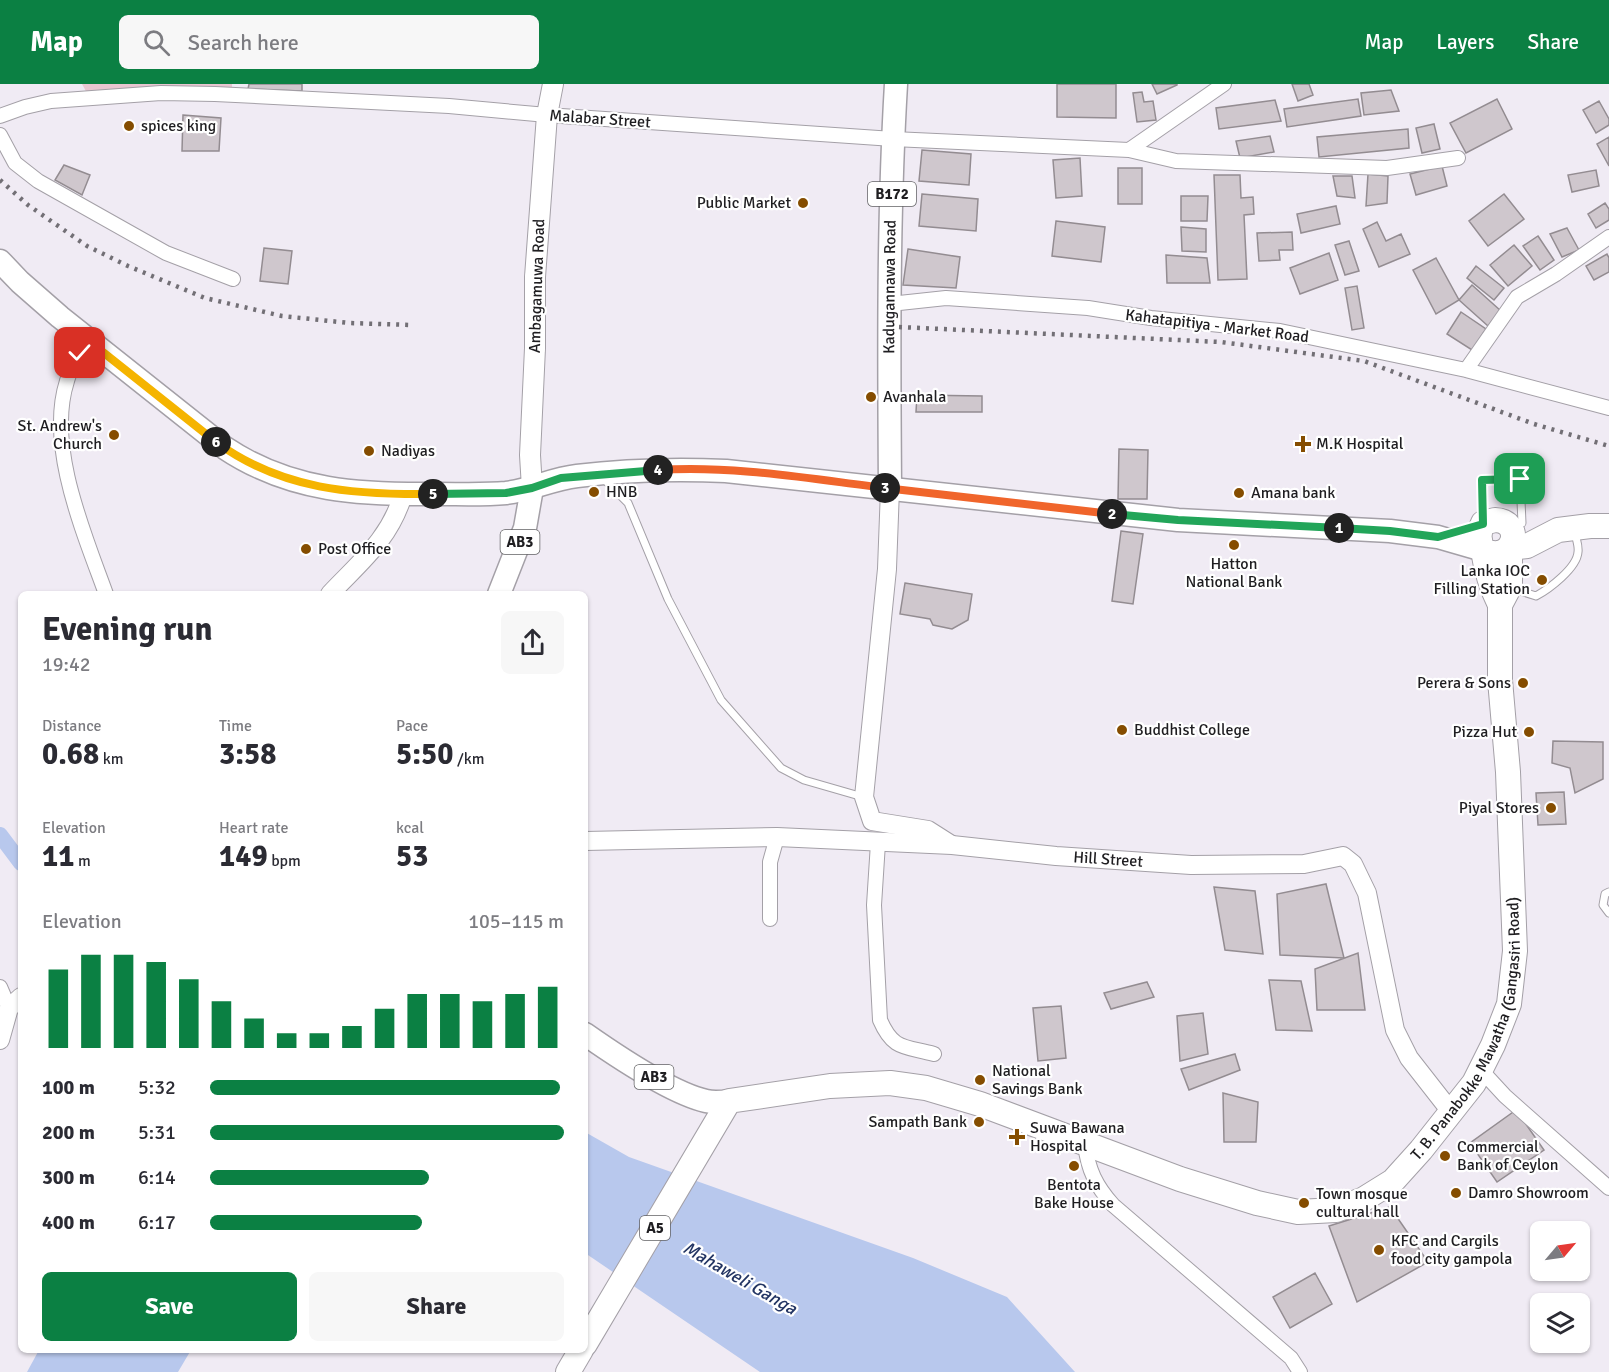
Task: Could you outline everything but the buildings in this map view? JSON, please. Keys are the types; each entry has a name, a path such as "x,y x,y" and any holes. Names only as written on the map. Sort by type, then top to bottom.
{"highway":[{"path":"1566,529 1527,546 1490,554 1483,550 1479,537 1483,524 1496,520 1566,529 1609,526"},
{"path":"1510,548 1515,523"},
{"name":"T. B. Panabokke Mawatha (Gangasiri Road)","path":"729,1101 822,1087 890,1083 926,1088 950,1094 1084,1144 1281,1210 1316,1212 1336,1210 1376,1193 1393,1181 1452,1113 1481,1070 1502,1026 1509,1004 1515,951 1508,772 1500,680 1510,548"},
{"name":"T. B. Panabokke Mawatha (Gangasiri Road)","path":"1483,550 1488,579 1505,595"},
{"name":"A5","path":"588,1340 729,1101"},
{"path":"568,1372 579,1353"}],"main road":[{"name":"Ambagamuwa Road","path":"532,488 530,455 535,348 536,245 547,115 553,84"},
{"name":"Kadugannawa Road","path":"890,489 890,304 896,84"},
{"path":"0,261 37,298 208,436 256,467 308,485 328,489 403,495 506,493 532,488 561,478 600,474 673,469 726,471 1178,520 1349,528 1438,537 1483,550"},
{"name":"AB3","path":"500,591 525,528 532,488"},
{"path":"1438,537 1483,524"},
{"name":"AB3","path":"588,1036 627,1061 694,1097 712,1102 729,1101"}],"street":[{"path":"1129,150 1224,84"},
{"name":"Malabar Street","path":"0,116 25,107 71,100 161,93 215,94 449,106 893,139 1129,150 1176,161 1387,168 1458,158"},
{"path":"0,135 15,163 38,181 166,253 233,279"},
{"path":"1466,370 1517,297 1556,274 1609,237"},
{"name":"Kahatapitiya - Market Road","path":"890,304 946,298 1088,308 1151,318 1280,331 1466,370 1609,408"},
{"path":"89,341 80,353 67,380 61,414 61,435 66,470 77,511 105,591"},
{"path":"890,489 887,569 864,797 872,821 928,830 952,845"},
{"path":"333,591 380,542 392,525 403,495"},
{"path":"770,920 770,862 777,837"},
{"name":"Hill Street","path":"588,841 777,837 952,845 1056,856 1191,865 1304,864 1343,856 1353,864 1366,893 1395,1030 1409,1058 1452,1113"},
{"path":"878,843 874,905 880,1020 886,1034 894,1044 934,1053"},
{"path":"0,987 15,1003 0,1040"},
{"path":"1481,1070 1505,1096 1609,1188"},
{"path":"1084,1144 1090,1173 1113,1205 1291,1358 1300,1372"}],"lane":[{"path":"600,474 628,503 668,599 720,700 781,768 804,780 864,797"},
{"path":"1483,524 1482,480 1496,479 1520,479 1515,523"},
{"path":"1505,595 1522,593 1536,596 1547,590 1575,563 1579,551 1566,529"},
{"path":"1609,892 1605,894 1603,905 1609,913"}],"shaded area":[{"path":"82,84 232,84 232,88 87,93"}],"water":[{"name":"Mahaweli Ganga","path":"588,1134 629,1157 913,1258 1007,1297 1075,1372 760,1372 588,1255"},
{"path":"37,1353 189,1353 178,1372 27,1372"}],"waterway":[{"path":"0,835 18,859"}],"railway":[{"path":"0,180 28,205 87,246 205,298 282,316 349,323 411,325"},
{"path":"899,327 1221,342 1364,361 1534,424 1609,446"}],"place":[{"name":"spices king","path":"129,126"},
{"name":"Public Market","path":"803,203"},
{"name":"Avanhala","path":"871,397"},
{"name":"St. Andrew's Church","path":"114,435"},
{"name":"M.K Hospital","path":"1303,444"},
{"name":"Nadiyas","path":"369,451"},
{"name":"HNB","path":"594,492"},
{"name":"Amana bank","path":"1239,493"},
{"name":"Hatton National Bank","path":"1234,545"},
{"name":"Post Office","path":"306,549"},
{"name":"Lanka IOC Filling Station","path":"1542,580"},
{"name":"Perera & Sons","path":"1523,683"},
{"name":"Buddhist College","path":"1122,730"},
{"name":"Pizza Hut","path":"1529,732"},
{"name":"Piyal Stores","path":"1551,808"},
{"name":"National Savings Bank","path":"980,1080"},
{"name":"Sampath Bank","path":"979,1122"},
{"name":"Suwa Bawana Hospital","path":"1017,1137"},
{"name":"Commercial Bank of Ceylon","path":"1445,1156"},
{"name":"Bentota Bake House","path":"1074,1166"},
{"name":"Damro Showroom","path":"1456,1193"},
{"name":"Town mosque cultural hall","path":"1304,1203"},
{"name":"KFC and Cargils food city gampola","path":"1379,1250"}],"route":[{"path":"80,353 89,341 208,436 256,467 308,485 360,492 403,495 506,493 532,488 561,478 579,476 673,469 726,471 1178,520 1349,528 1438,537 1483,524 1482,480 1520,479"}]}
